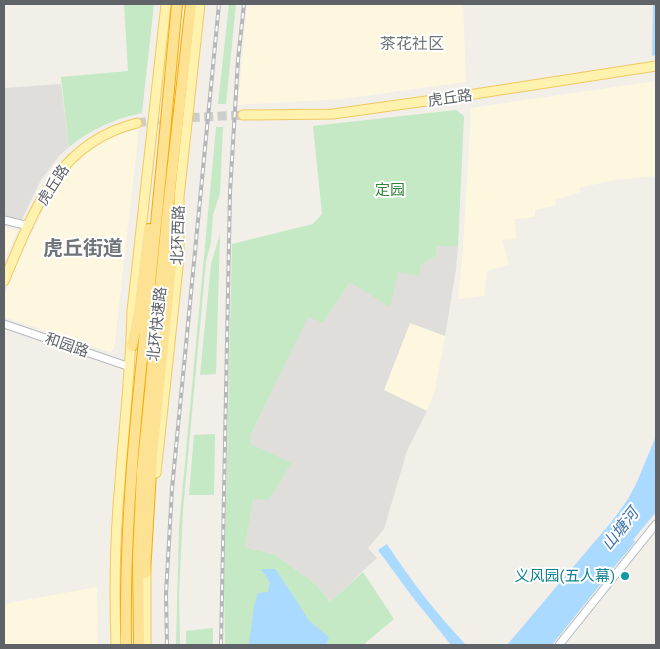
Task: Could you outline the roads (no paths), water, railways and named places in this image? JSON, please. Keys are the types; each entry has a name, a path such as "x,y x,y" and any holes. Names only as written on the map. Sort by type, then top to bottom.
{"highway":[{"name":"北环快速路","path":"126,645 126,555 130,472 164,149 177,4"},
{"name":"北环快速路","path":"139,645 138,557 142,472 168,208 191,4"},
{"path":"132,346 138,313 151,206 164,149"},
{"path":"145,573 152,456 171,268 168,208"}],"main road":[{"path":"116,645 118,509 132,346 132,311 166,4"},
{"name":"北环西路","path":"146,645 145,573 179,258 179,197 200,4"},
{"name":"虎丘路","path":"243,115 333,114 656,66"},
{"name":"虎丘路","path":"4,281 51,183 63,166 89,143 108,132 137,123"}],"street":[{"path":"4,220 29,226"},
{"name":"和园路","path":"4,324 130,367"},
{"path":"559,645 656,524"}],"water":[{"path":"653,4 656,4 656,55 652,56"},
{"name":"山塘河","path":"656,436 656,512 633,540 635,542 610,572 608,571 602,578 604,580 552,645 507,645 613,520 628,499"},
{"path":"387,544 424,596 466,645 451,645 411,595 378,550"},
{"path":"261,569 275,569 309,621 329,637 326,645 249,645 254,606 258,593 268,592 270,582"}],"tunnel":[{"path":"137,123 163,119 243,115"}],"railway":[{"path":"167,645 166,594 172,489 219,4"},
{"path":"221,645 230,192 238,60 244,4"}],"place":[{"name":"义风园(五人幕)","path":"625,576"}],"district":[{"name":"茶花社区","path":"412,43"},
{"name":"虎丘街道","path":"83,248"}],"park label":[{"name":"定园","path":"390,190"}]}
